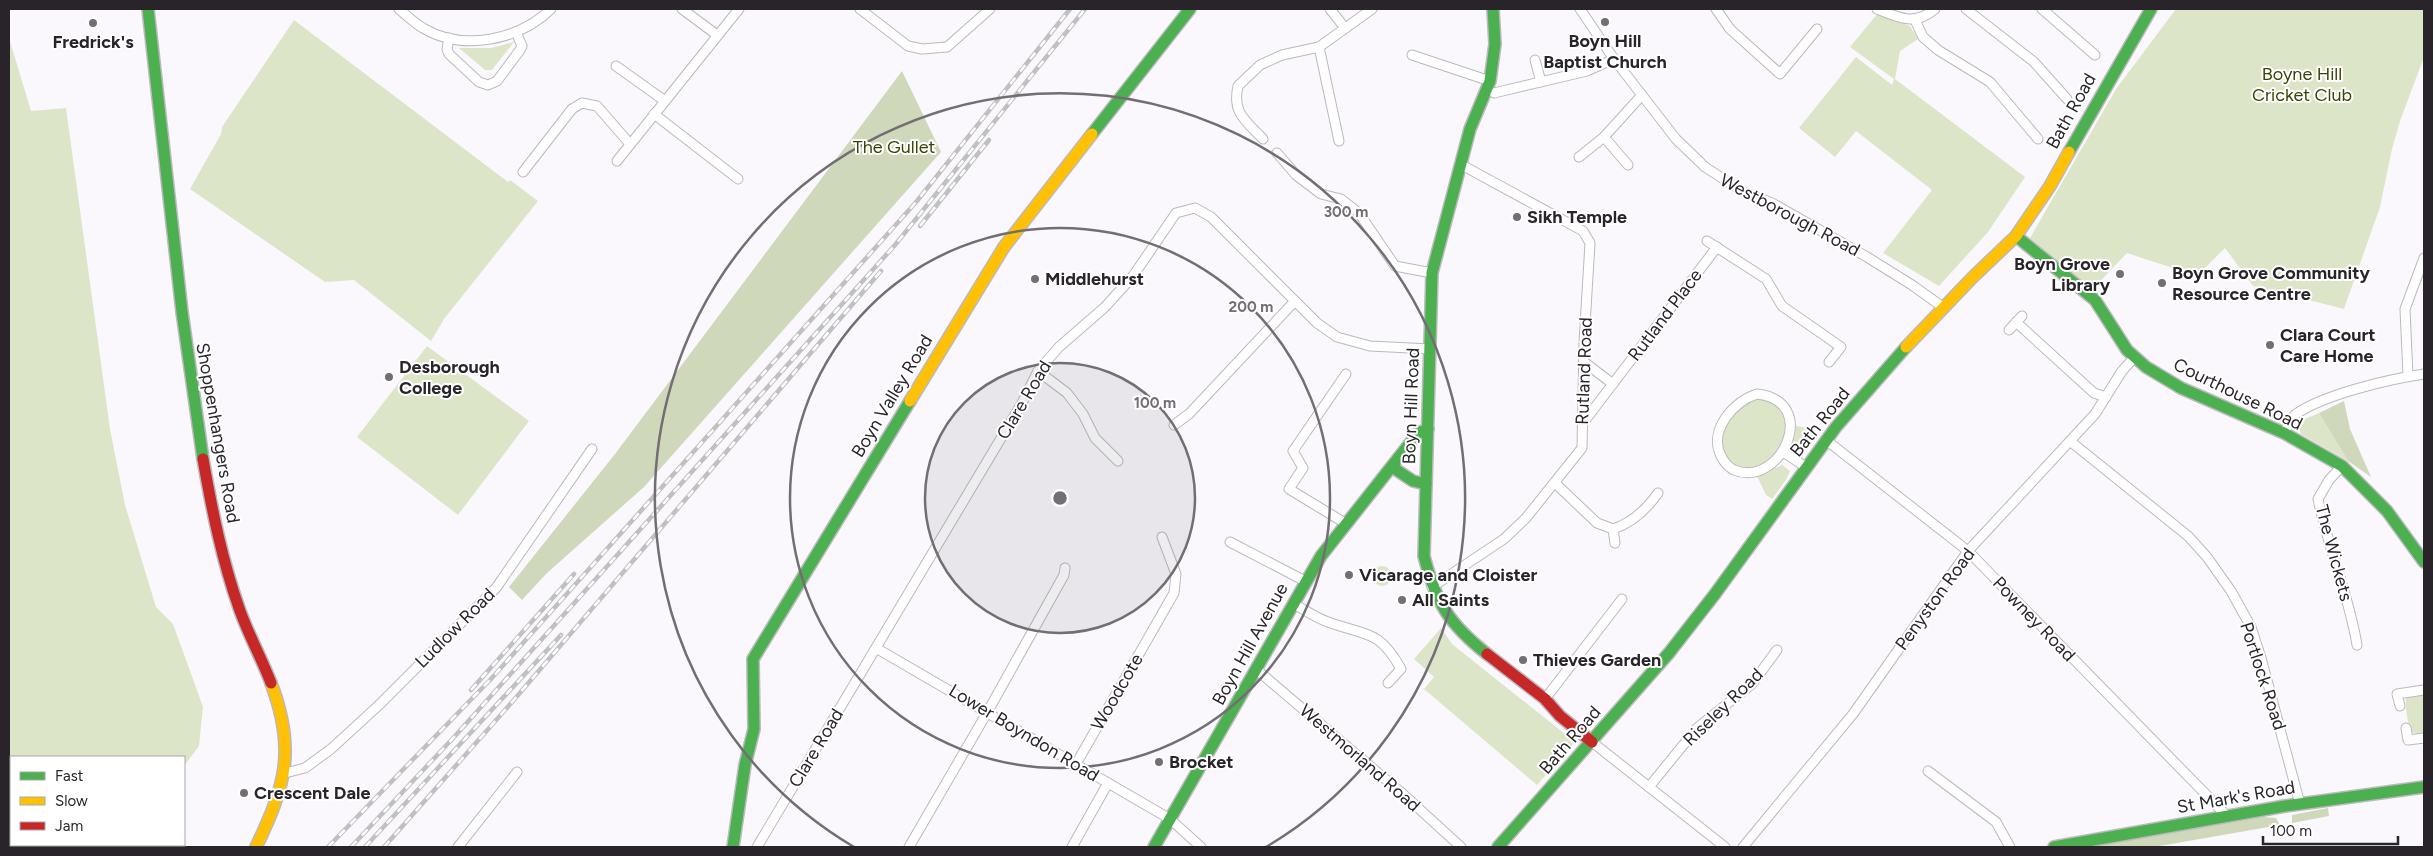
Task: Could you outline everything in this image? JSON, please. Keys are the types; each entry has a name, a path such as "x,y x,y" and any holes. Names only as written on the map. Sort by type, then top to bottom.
{"street":[{"name":"Shoppenhangers Road","path":"148,9 188,368 209,494 221,549 240,609 277,694 283,725 285,773 266,828 256,847"},
{"path":"399,9 422,28 449,38 485,40 516,32 551,9"},
{"path":"682,9 716,35"},
{"path":"617,161 716,35 739,9"},
{"path":"860,9 908,46 922,49 947,47 990,9"},
{"name":"Boyn Valley Road","path":"733,847 745,765 754,729 753,659 1004,247 1190,9"},
{"path":"1330,9 1345,28"},
{"path":"1263,138 1239,115 1236,105 1238,86 1260,65 1282,55 1319,46 1372,9"},
{"name":"Boyn Hill Road","path":"1493,9 1495,44 1490,81 1470,129 1432,273 1424,556 1432,587 1450,620 1466,638 1544,699 1560,716 1592,742"},
{"name":"Westborough Road","path":"1580,9 1614,59 1676,139 1704,167 1723,181 1754,197 1772,203 1867,257 1912,285 1944,308"},
{"path":"1716,9 1730,29 1780,74 1817,30"},
{"path":"1877,9 1908,21 1925,16 1935,9"},
{"path":"1966,9 2034,62 2066,99"},
{"path":"2042,9 2095,55"},
{"name":"Bath Road","path":"1498,847 1592,742 1668,652 1715,594 1826,440 1876,381 1944,308 2016,236 2050,186 2125,51 2151,9"},
{"path":"1915,20 1923,37 1933,46 1990,82 2038,139"},
{"path":"449,38 447,49 449,54 479,82 488,84 497,81 520,50 522,46 516,32"},
{"path":"1319,46 1339,141"},
{"path":"1412,55 1490,81"},
{"path":"1494,93 1587,71 1614,59"},
{"path":"1535,60 1541,82"},
{"path":"616,66 664,101"},
{"path":"1579,157 1604,137 1642,95"},
{"path":"523,172 572,108 582,102 597,106 630,144"},
{"path":"654,114 738,179"},
{"path":"1604,137 1628,165"},
{"path":"1277,153 1296,175 1321,194 1341,199 1359,213 1395,266 1432,273"},
{"name":"Rutland Road","path":"1432,587 1504,538 1526,518 1582,448 1590,243 1583,231 1460,164"},
{"name":"Clare Road","path":"757,847 1022,403 1038,371 1059,347 1105,306 1133,276 1176,213 1195,208 1211,217 1317,323 1337,337 1370,346 1430,349"},
{"name":"Courthouse Road","path":"2016,236 2095,300 2134,358 2180,388 2284,433 2342,466 2387,511 2424,562"},
{"path":"1707,241 1766,279 1782,306 1841,347 1829,362"},
{"name":"Rutland Place","path":"1583,422 1717,247"},
{"path":"2408,376 2405,309 2424,258"},
{"path":"1174,425 1189,414 1295,301"},
{"path":"2009,330 2019,319 2094,393 2106,397"},
{"name":"Penyston Road","path":"1743,847 1854,714 1968,552 2095,414 2122,371 2134,358"},
{"path":"1584,362 1613,384"},
{"path":"1038,371 1067,393 1083,414 1095,438 1118,461"},
{"path":"1345,523 1289,489 1304,468 1293,451 1346,374"},
{"path":"2284,433 2294,414 2347,393 2387,380 2424,374"},
{"path":"1757,394 1773,398 1785,407 1790,416 1790,434 1783,452 1776,460 1753,471 1745,472 1731,468 1720,454 1718,446 1718,438 1724,420 1747,397 1757,394"},
{"name":"Boyn Hill Avenue","path":"1154,847 1321,556 1345,523 1418,433 1428,429"},
{"name":"Powney Road","path":"1826,440 1968,552 2227,816"},
{"name":"Portlock Road","path":"2070,441 2188,536 2207,557 2231,591 2250,627 2261,658 2300,804"},
{"name":"Ludlow Road","path":"285,773 306,768 331,748 379,705 496,588 592,449"},
{"path":"1783,452 1806,467"},
{"name":"The Wickets","path":"2342,466 2329,480 2318,498 2322,519 2338,566 2357,645"},
{"path":"1392,467 1413,481 1426,484"},
{"path":"1555,483 1597,524 1613,529 1626,525 1649,506 1658,493"},
{"path":"1613,529 1615,542"},
{"name":"Woodcote","path":"1076,764 1154,618 1174,593 1176,574 1162,537"},
{"path":"1230,542 1305,581"},
{"path":"909,847 988,711 1064,575 1065,568"},
{"path":"1544,699 1622,599"},
{"path":"1294,604 1328,622 1370,634 1382,642 1392,653 1401,669 1388,683"},
{"name":"Lower Boyndon Road","path":"876,648 988,711 1170,819 1201,847"},
{"name":"Riseley Road","path":"1649,787 1697,728 1752,684 1777,650"},
{"name":"Westmorland Road","path":"1257,670 1404,795 1461,847"},
{"path":"2400,706 2397,694 2424,690"},
{"path":"2406,728 2408,740 2424,738"},
{"path":"1592,742 1724,847"},
{"path":"1928,771 1996,822 2010,847"},
{"path":"458,847 517,772"},
{"path":"1072,847 1108,783"},
{"name":"St Mark's Road","path":"2054,847 2300,804 2424,787"}],"green space":[{"name":"Boyne Hill Cricket Club","path":"2176,9 2424,9 2424,57 2400,121 2380,207 2344,309 2253,286 2225,248 2197,276 2127,253 2090,292 2030,238 2116,89"},
{"path":"1878,13 1910,26 1918,39 1900,51 1895,79 2025,177 1988,232 1939,286 1883,253 1932,190 1856,131 1835,157 1799,128 1856,57 1892,85 1894,79 1850,47"},
{"path":"294,20 508,182 510,180 538,201 444,319 431,341 354,280 325,282 190,189 221,134 222,127"},
{"path":"9,38 31,111 66,108 110,429 125,505 156,607 173,624 203,707 199,746 185,765 185,756 10,756 10,784"},
{"path":"514,42 492,70 485,70 459,48 491,48"},
{"name":"The Gullet","path":"902,71 941,152 644,487 547,573 522,600 509,587 615,454"},
{"path":"427,346 529,421 458,515 357,437"},
{"path":"1763,398 1777,405 1784,416 1785,429 1781,442 1763,464 1750,468 1737,466 1728,460 1723,452 1722,442 1727,423 1741,407 1752,400"},
{"path":"2344,401 2350,429 2371,477 2348,461 2319,413"},
{"path":"2319,413 2348,461 2301,434 2298,426 2300,421"},
{"path":"1796,426 1815,429 1798,450 1794,448"},
{"path":"1782,465 1790,471 1786,480 1772,499 1766,495 1757,476"},
{"path":"1378,566 1386,566 1392,572 1392,580 1386,586 1378,586 1372,580 1372,572"},
{"path":"1441,628 1452,644 1575,742 1537,785 1424,689 1434,677 1414,659"},
{"path":"2422,694 2424,696 2424,733 2420,734 2412,732 2410,728 2406,697"},
{"path":"2328,808 2329,816 2292,823 2292,815"},
{"path":"2263,817 2276,818 2280,825 2154,847 2086,847"}],"railway":[{"path":"328,847 491,679 917,201 1070,9"},
{"path":"351,847 456,735 895,245 1085,9"},
{"path":"920,226 989,140"},
{"path":"384,847 513,701 881,271"},
{"path":"471,690 574,574"},
{"path":"365,847 561,635"}],"traffic: fast":[{"path":"148,9 182,312 203,459"},
{"path":"1092,134 1190,9"},
{"path":"1487,654 1463,633 1446,611 1439,600 1424,556 1432,273 1470,129 1490,81 1495,44 1493,9"},
{"path":"2069,152 2151,9"},
{"path":"2016,236 2095,300 2127,350 2146,367 2181,388 2284,433 2342,466 2387,511 2424,562"},
{"path":"1498,847 1669,653 1715,594 1836,427 1906,347"},
{"path":"733,847 745,765 754,729 753,659 910,401"},
{"path":"1154,847 1321,556 1418,433 1428,429"},
{"path":"1392,467 1413,481 1426,484"},
{"path":"2054,847 2285,806 2424,787"}],"traffic: slow":[{"path":"910,401 1004,247 1092,134"},
{"path":"1906,347 1973,277 2016,236 2050,186 2069,152"},
{"path":"256,847 275,804 284,766 283,728 279,706 271,683"}],"traffic: jam":[{"path":"203,459 227,572 246,627 271,683"},
{"path":"1487,654 1545,699 1560,716 1592,742"}],"place":[{"name":"Boyn Hill Baptist Church","path":"1605,22"},
{"name":"Fredrick's","path":"93,23"},
{"name":"Sikh Temple","path":"1517,217"},
{"name":"Boyn Grove Library","path":"2120,274"},
{"name":"Middlehurst","path":"1035,279"},
{"name":"Boyn Grove Community Resource Centre","path":"2162,283"},
{"name":"Clara Court Care Home","path":"2270,345"},
{"name":"Desborough College","path":"389,377"},
{"name":"Vicarage and Cloister","path":"1349,575"},
{"name":"All Saints","path":"1402,600"},
{"name":"Thieves Garden","path":"1523,660"},
{"name":"Brocket","path":"1159,762"},
{"name":"Crescent Dale","path":"244,793"}]}
